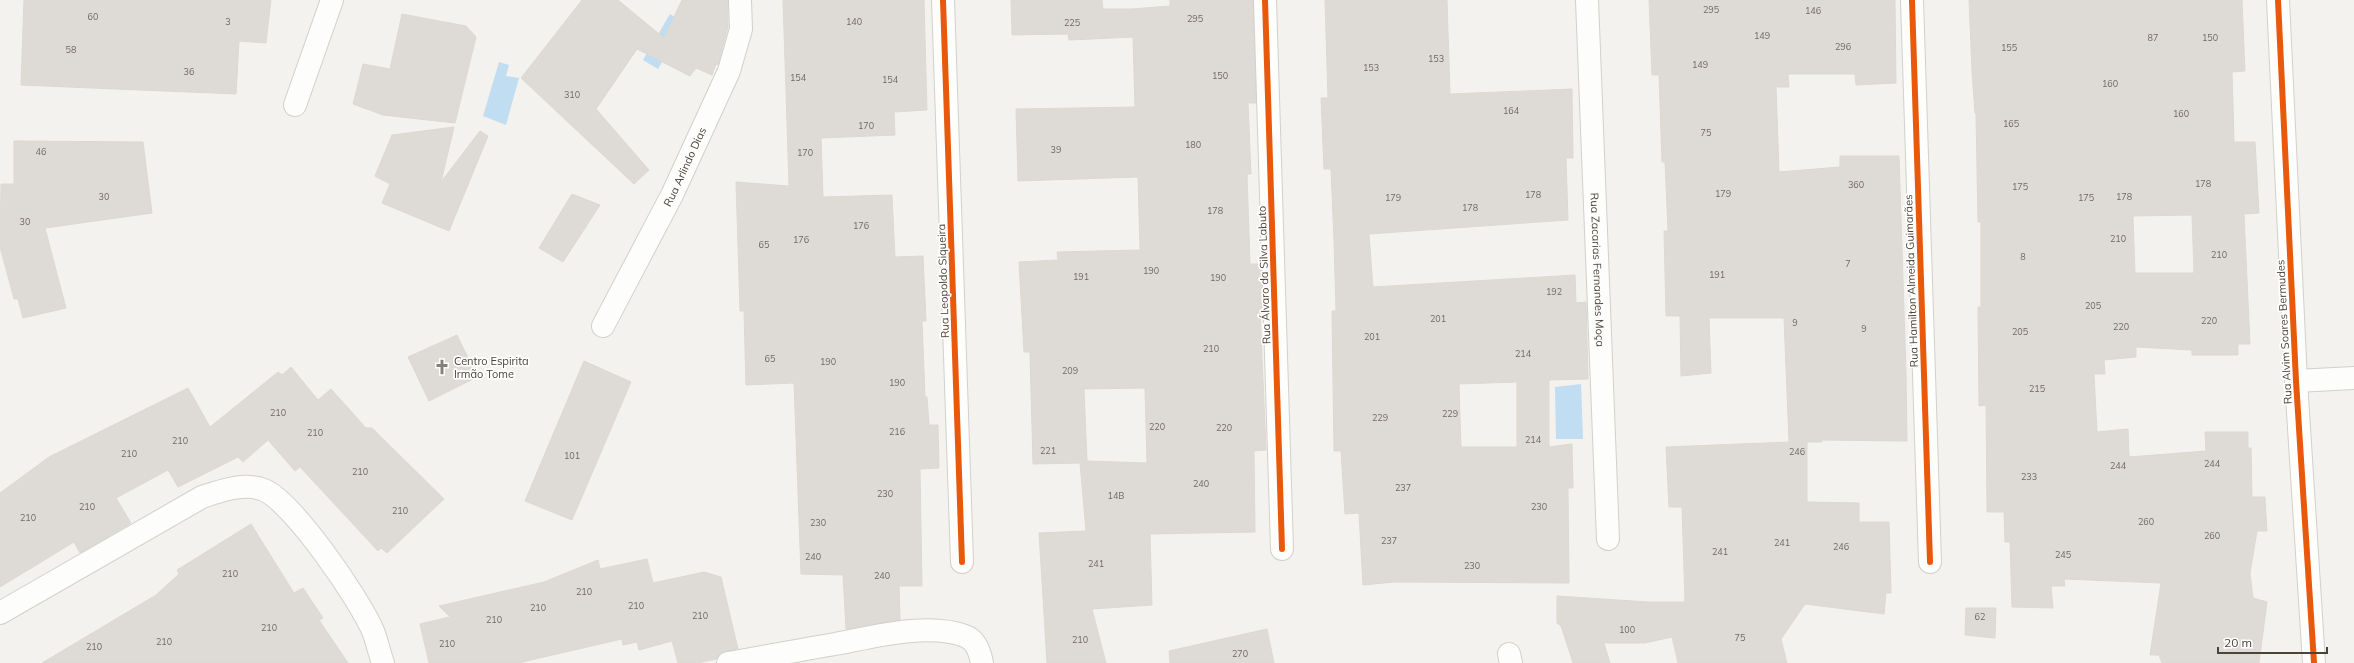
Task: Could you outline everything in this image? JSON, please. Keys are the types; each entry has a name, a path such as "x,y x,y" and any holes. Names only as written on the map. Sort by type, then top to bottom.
{"street":[{"path":"295,105 332,0"},
{"name":"Rua Arlindo Dias","path":"603,326 672,195 729,70 741,29 740,0"},
{"name":"Rua Leopoldo Siqueira","path":"944,0 962,562"},
{"name":"Rua Álvaro da Silva Labuto","path":"1265,0 1282,549"},
{"name":"Rua Zacarias Fernandes Moça","path":"1587,0 1608,539"},
{"name":"Rua Hamilton Almeida Guimarães","path":"1912,0 1930,562"},
{"name":"Rua Alvim Soares Bermudes","path":"2278,0 2296,381 2314,663"},
{"path":"2296,381 2354,378"},
{"path":"0,613 202,497 230,487 263,490 283,502 345,581 373,630 383,663"},
{"path":"728,663 892,634 927,631 966,637 975,644 980,654 982,663"}],"water":[{"path":"670,14 684,23 658,69 643,60"},
{"path":"499,62 509,65 506,76 519,78 506,125 483,116"},
{"path":"1581,384 1583,439 1556,439 1555,387"}],"building":[{"path":"24,0 271,0 266,43 239,41 236,94 21,85"},
{"path":"582,0 618,0 664,38 682,0 728,0 728,27 718,65 716,64 712,75 696,68 690,76 637,49 596,109 649,170 634,184 521,78"},
{"path":"783,0 924,0 927,110 894,112 895,135 821,138 823,197 892,195 895,257 923,256 926,321 922,321 925,397 927,397 929,425 938,425 939,468 920,469 922,586 899,586 900,620 846,629 843,575 801,574 794,383 746,385 744,311 740,311 736,182 789,186"},
{"path":"1011,0 1102,0 1103,9 1132,9 1170,6 1170,0 1253,0 1256,103 1248,103 1251,174 1247,174 1250,264 1261,264 1262,311 1260,311 1266,450 1254,451 1255,532 1150,534 1152,605 1092,609 1106,663 1047,663 1039,533 1086,531 1080,463 1033,464 1030,352 1024,352 1019,262 1058,260 1057,252 1140,250 1138,177 1018,181 1016,109 1135,107 1133,37 1069,40 1068,34 1012,35","holes":["1145,388 1147,463 1087,461 1084,389"]},
{"path":"1325,0 1447,0 1450,94 1572,89 1573,158 1566,158 1568,220 1369,234 1373,287 1575,275 1576,303 1586,302 1588,379 1549,380 1549,447 1572,444 1573,488 1568,488 1569,583 1394,582 1363,585 1359,513 1345,514 1341,451 1334,451 1332,311 1336,311 1334,240 1331,169 1324,169 1321,98 1328,98","holes":["1517,382 1517,447 1461,447 1459,384"]},
{"path":"1649,0 1895,0 1896,83 1856,85 1855,74 1788,74 1789,87 1776,87 1779,172 1840,167 1840,156 1899,156 1906,372 1907,441 1822,440 1822,442 1807,442 1807,502 1859,503 1859,522 1889,522 1891,593 1886,593 1884,614 1805,604 1781,639 1787,663 1678,663 1672,637 1645,643 1604,643 1610,663 1573,663 1561,626 1557,623 1557,596 1648,602 1685,602 1682,507 1669,507 1666,447 1789,442 1784,318 1709,318 1711,373 1681,376 1680,316 1666,316 1664,231 1668,231 1665,162 1662,162 1659,75 1652,75"},
{"path":"1969,0 2242,0 2245,71 2232,72 2234,142 2255,142 2259,213 2244,214 2250,344 2238,344 2238,355 2192,355 2192,350 2136,347 2136,357 2104,360 2105,374 2094,374 2097,432 2128,429 2129,457 2206,451 2205,432 2248,432 2248,448 2251,448 2252,497 2265,497 2267,531 2257,531 2250,573 2253,598 2267,602 2259,663 2162,663 2159,655 2150,655 2161,583 2064,579 2065,586 2051,586 2053,608 2012,607 2010,542 2005,542 2004,512 1987,512 1986,405 1979,406 1978,307 1981,307 1981,222 1978,222 1976,113 1972,72","holes":["2192,215 2194,273 2135,273 2133,216"]},
{"path":"402,14 466,26 476,37 455,123 383,115 353,104 363,64 390,69"},
{"path":"454,127 441,182 480,131 488,136 449,231 382,203 390,184 375,176 392,135"},
{"path":"14,141 143,142 152,213 45,228 66,308 23,318 18,299 14,299 0,247 1,184 14,184"},
{"path":"572,194 600,205 563,262 539,248"},
{"name":"Centro Espirita Irmão Tome","path":"457,335 477,377 429,401 408,357"},
{"path":"584,361 631,382 572,520 525,501"},
{"path":"291,367 318,400 331,389 366,428 372,428 444,499 387,553 381,548 378,551 300,467 295,471 268,440 243,462 238,457 178,487 168,470 116,498 131,523 80,553 74,542 0,587 0,493 49,457 188,388 210,427 278,372 282,375"},
{"path":"251,524 294,593 303,588 323,618 319,620 348,663 42,663 156,595 179,574 177,570"},
{"path":"647,559 653,583 704,572 721,577 738,649 720,653 716,659 697,663 678,663 672,641 639,650 637,642 623,645 622,639 518,663 429,663 420,624 450,617 439,606 544,582 598,560 600,569"},
{"path":"1966,608 1996,608 1995,638 1965,635"},
{"path":"1267,629 1274,663 1170,663 1169,651"}],"cycle path":[{"path":"943,0 962,562"},
{"path":"1265,0 1282,549"},
{"path":"1912,0 1930,562"},
{"path":"2278,0 2296,381 2314,663"}],"place":[{"name":"Centro Espirita Irmão Tome","path":"442,367"}]}
